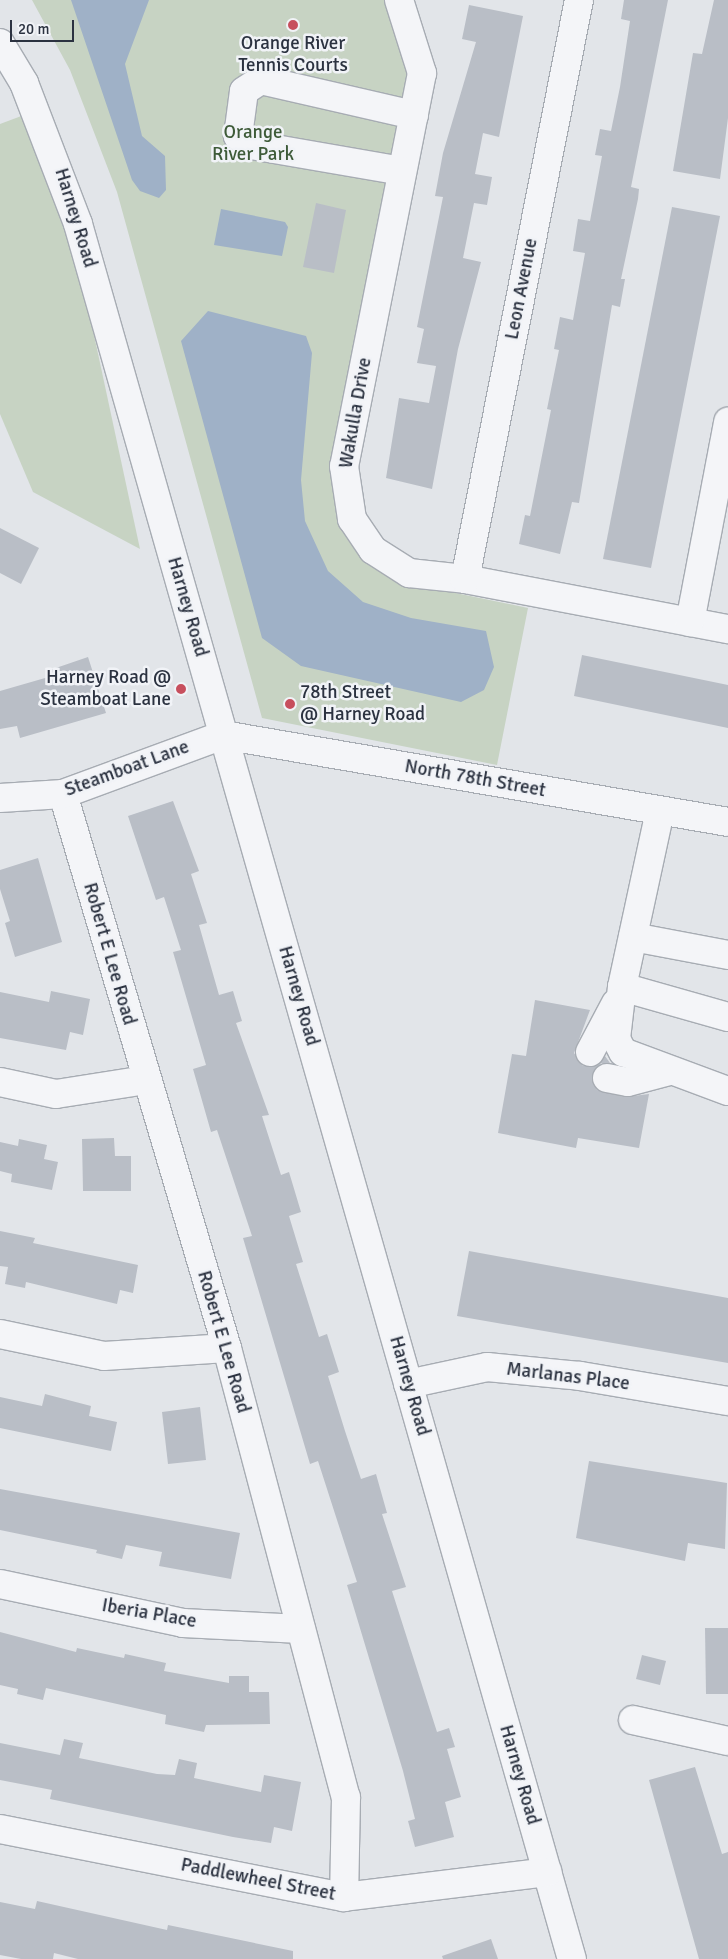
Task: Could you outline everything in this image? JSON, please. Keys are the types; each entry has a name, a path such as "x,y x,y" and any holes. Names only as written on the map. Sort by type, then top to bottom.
{"street":[{"name":"Wakulla Drive","path":"400,0 422,73 344,466 350,510 373,550 409,574 465,579 728,629"},
{"name":"Leon Avenue","path":"465,579 578,0"},
{"name":"Harney Road","path":"0,43 24,82 78,224 572,1959"},
{"path":"402,172 252,145 238,136 244,91 261,80 414,115"},
{"path":"690,622 728,422"},
{"name":"Steamboat Lane","path":"0,798 63,794 223,735"},
{"name":"North 78th Street","path":"223,735 728,822"},
{"name":"Robert E Lee Road","path":"63,794 145,1080 226,1348 346,1797 344,1897"},
{"path":"660,811 621,992 616,1039 623,1052 669,1071 728,1091"},
{"path":"633,937 728,955"},
{"path":"621,992 728,1016"},
{"path":"590,1052 621,992"},
{"path":"608,1078 628,1082 669,1071"},
{"path":"0,1082 56,1094 145,1080"},
{"path":"0,1334 104,1356 226,1348"},
{"name":"Marlanas Place","path":"408,1384 488,1368 580,1376 728,1401"},
{"name":"Iberia Place","path":"0,1584 183,1623 301,1629"},
{"path":"633,1720 728,1741"},
{"name":"Paddlewheel Street","path":"0,1829 344,1897 547,1872"}],"green space":[{"name":"Orange River Park","path":"32,0 390,0 413,77 335,465 339,526 369,559 412,584 528,608 497,765 262,718 117,192 70,70"},
{"path":"32,112 71,228 140,549 33,492 0,414 0,124"}],"water":[{"path":"71,0 149,0 125,64 142,136 165,156 166,190 159,198 140,191 132,180"},
{"path":"221,209 285,222 288,227 282,256 214,245"},
{"path":"208,311 306,336 312,353 301,480 305,521 328,571 363,602 411,618 486,631 494,667 484,690 461,702 301,666 262,638 181,341"}],"building":[{"path":"624,0 668,0 631,187 639,189 621,279 625,279 620,307 612,305 579,503 572,502 560,554 519,544 525,515 530,516 551,410 547,409 559,350 554,349 560,317 573,320 585,253 573,251 578,219 590,221 602,156 595,155 600,129 611,131 620,87 630,21 621,19"},
{"path":"714,0 728,0 728,118 720,179 673,171 693,53 702,54"},
{"path":"469,5 523,16 499,137 483,133 475,174 492,177 487,205 474,203 463,258 481,262 458,349 432,489 386,478 399,398 429,403 436,366 417,363 424,329 417,327 443,197 435,196 443,153 476,42 462,39"},
{"path":"316,203 346,210 334,273 303,267"},
{"path":"672,207 720,216 651,568 603,559"},
{"path":"0,528 39,548 21,584 0,573"},
{"path":"582,655 728,685 728,728 574,696"},
{"path":"88,657 106,713 20,738 17,726 0,729 0,691 52,676 50,670"},
{"path":"173,801 199,871 191,874 207,923 199,925 219,995 233,991 242,1021 236,1023 269,1115 262,1116 281,1175 289,1172 301,1212 289,1216 303,1262 296,1264 319,1337 327,1334 339,1372 328,1376 361,1479 376,1474 387,1513 382,1514 406,1587 392,1591 437,1732 449,1728 455,1747 447,1749 461,1797 445,1802 454,1837 415,1847 408,1821 415,1819 403,1771 347,1585 357,1582 318,1461 310,1464 243,1238 252,1236 217,1130 211,1132 193,1069 206,1065 173,952 181,950 164,897 156,900 128,816"},
{"path":"38,858 62,942 15,957 5,923 10,921 0,889 0,870"},
{"path":"51,991 90,999 83,1035 70,1032 66,1050 0,1038 0,992 49,1002"},
{"path":"535,1000 590,1010 574,1053 583,1066 598,1065 605,1056 610,1063 601,1063 592,1075 597,1090 625,1097 649,1094 639,1148 578,1138 576,1148 498,1133 512,1054 526,1056"},
{"path":"114,1138 115,1156 131,1156 131,1191 83,1191 82,1139"},
{"path":"19,1139 47,1145 44,1159 58,1162 52,1190 11,1182 12,1174 0,1171 0,1142 18,1146"},
{"path":"0,1231 35,1238 33,1243 138,1265 133,1293 120,1290 117,1304 26,1282 25,1288 5,1284 8,1267 0,1266"},
{"path":"469,1251 728,1298 728,1363 457,1316"},
{"path":"45,1394 91,1406 89,1416 117,1422 111,1451 0,1428 0,1397 42,1406"},
{"path":"200,1407 206,1460 168,1464 162,1412"},
{"path":"589,1461 727,1483 725,1549 688,1543 685,1561 576,1538"},
{"path":"0,1489 240,1533 231,1579 159,1566 162,1552 126,1545 122,1559 96,1553 97,1550 0,1530"},
{"path":"705,1628 728,1628 728,1694 706,1694"},
{"path":"0,1632 76,1652 77,1648 124,1658 125,1654 166,1663 164,1671 229,1683 229,1676 249,1676 249,1692 269,1692 270,1724 206,1725 204,1732 165,1724 166,1715 46,1688 43,1700 17,1694 18,1689 0,1685"},
{"path":"642,1655 666,1661 660,1685 636,1679"},
{"path":"64,1739 83,1743 79,1758 157,1774 175,1775 179,1759 197,1763 194,1778 261,1792 264,1775 301,1782 292,1831 274,1827 271,1843 233,1837 50,1799 52,1790 0,1780 0,1743 60,1755"},
{"path":"695,1767 722,1854 728,1852 728,1959 699,1959 649,1780"},
{"path":"37,1901 167,1930 168,1925 293,1951 293,1959 78,1959 54,1953 53,1959 21,1959 0,1955 0,1902 35,1909"},
{"path":"491,1939 498,1959 443,1959 442,1956"}],"place":[{"name":"Orange River Tennis Courts","path":"293,25"},
{"name":"Harney Road @ Steamboat Lane","path":"181,689"},
{"name":"78th Street @ Harney Road","path":"290,704"}]}
